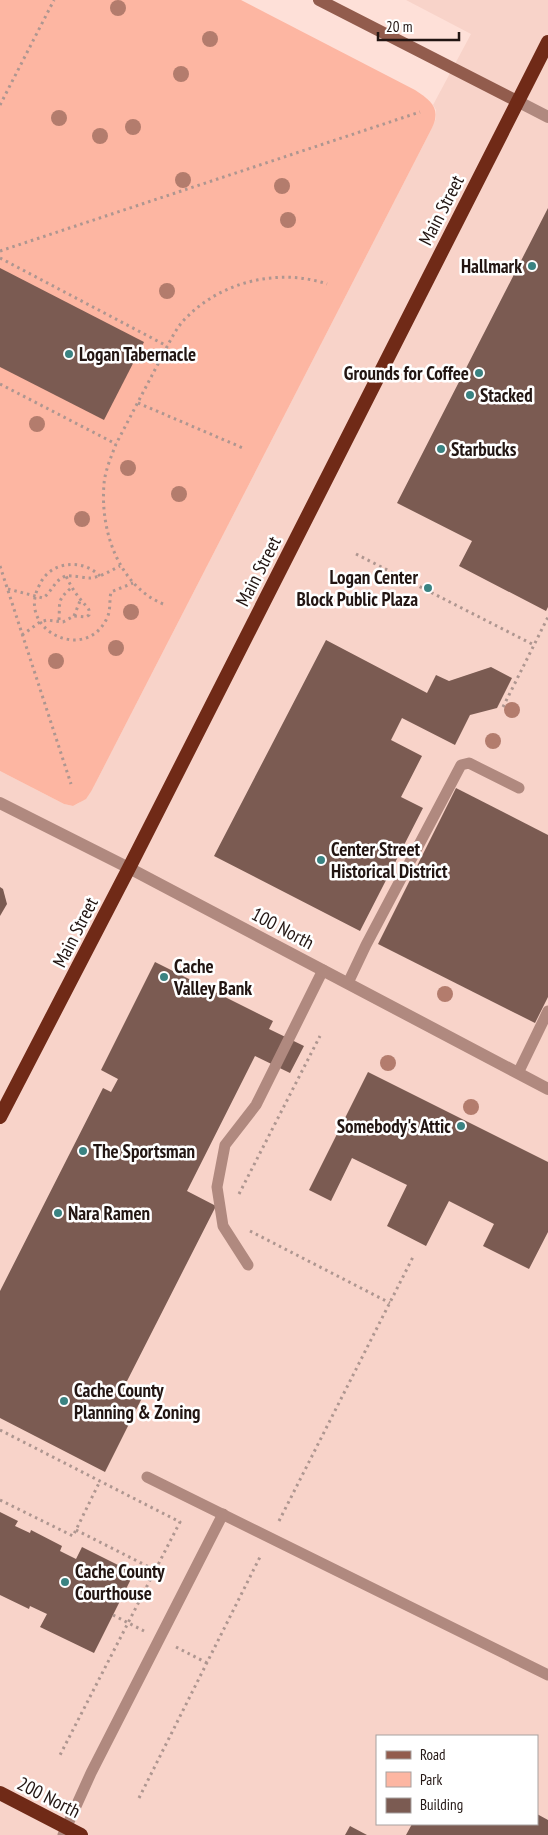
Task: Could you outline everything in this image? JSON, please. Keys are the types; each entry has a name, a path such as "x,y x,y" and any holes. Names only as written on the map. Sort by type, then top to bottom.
{"highway":[{"name":"Main Street","path":"0,1117 129,868 548,42"},
{"name":"200 North","path":"0,1793 65,1831 81,1835"}],"main road":[{"path":"319,0 517,101"}],"street":[{"path":"517,101 548,117"},
{"name":"100 North","path":"0,803 129,868 548,1089"}],"lane":[{"path":"348,983 366,945 461,765 469,763 519,788"},
{"path":"248,1265 223,1226 217,1187 225,1145 256,1105 323,970"},
{"path":"518,1073 548,1011"},
{"path":"148,1477 548,1676"},
{"path":"65,1831 91,1773 223,1514"}],"path":[{"path":"0,105 54,0"},
{"path":"0,251 420,112"},
{"path":"0,258 167,346"},
{"path":"163,604 143,593 120,566 107,529 103,500 104,483 116,444 167,346 180,325 188,316 209,300 230,289 254,281 280,277 306,279 327,284"},
{"path":"0,384 116,444"},
{"path":"138,403 244,448"},
{"path":"356,554 534,645"},
{"path":"100,576 80,565 58,567 44,578 35,596 35,609 40,622 51,633 60,638 72,640 86,638 97,632 108,617 111,592 133,583"},
{"path":"0,566 71,784"},
{"path":"7,589 43,598 55,584 66,576 92,578 120,566"},
{"path":"66,576 71,588 87,607 89,615 74,616"},
{"path":"59,620 61,596 71,588"},
{"path":"22,635 40,622 47,620 67,621 74,616 80,601"},
{"path":"503,707 548,617"},
{"path":"238,1197 320,1036"},
{"path":"243,1226 390,1303"},
{"path":"0,1430 180,1522 59,1757"},
{"path":"0,1500 73,1536 100,1481"},
{"path":"76,1530 155,1570"}],"shaded area":[{"path":"406,0 548,0 548,1835 0,1835 0,771 64,804 73,806 79,803 92,790 432,128 436,118 436,110 433,105 471,34"}],"green space":[{"path":"0,0 241,0 415,90 430,102 436,116 432,128 92,790 86,799 73,806 64,804 0,771"}],"building":[{"path":"548,208 548,607 546,611 459,566 472,541 397,503"},
{"name":"Logan Tabernacle","path":"0,268 144,342 104,420 0,367"},
{"path":"326,640 427,693 436,675 449,681 491,667 512,678 497,708 470,715 455,745 402,718 391,740 422,756 401,797 423,808 360,931 214,856"},
{"path":"456,788 548,835 548,997 535,1023 378,944"},
{"path":"0,887 3,889 7,904 0,916"},
{"path":"155,962 273,1021 269,1029 304,1046 290,1073 255,1056 187,1191 216,1206 125,1385 144,1394 105,1472 0,1418 0,1291 103,1088 111,1092 118,1079 101,1070"},
{"path":"368,1072 548,1162 548,1232 529,1269 483,1246 494,1224 449,1201 426,1246 387,1226 407,1185 352,1158 331,1201 309,1190"},
{"name":"Cache County Courthouse","path":"0,1512 18,1521 15,1526 30,1533 31,1530 62,1546 60,1551 76,1559 82,1547 134,1573 94,1653 40,1627 47,1614 30,1606 29,1609 0,1595"},
{"path":"538,1815 548,1820 548,1835 406,1835 411,1825 538,1825"},
{"path":"350,1826 367,1835 345,1835"}],"place":[{"name":"Hallmark","path":"532,266"},
{"name":"Logan Tabernacle","path":"69,354"},
{"name":"Grounds for Coffee","path":"479,373"},
{"name":"Stacked","path":"470,395"},
{"name":"Starbucks","path":"441,449"},
{"name":"Logan Center Block Public Plaza","path":"428,588"},
{"name":"Center Street Historical District","path":"321,860"},
{"name":"Cache Valley Bank","path":"164,977"},
{"name":"Somebody's Attic","path":"461,1126"},
{"name":"The Sportsman","path":"83,1151"},
{"name":"Nara Ramen","path":"58,1213"},
{"name":"Cache County Planning & Zoning","path":"64,1401"},
{"name":"Cache County Courthouse","path":"65,1582"}]}
